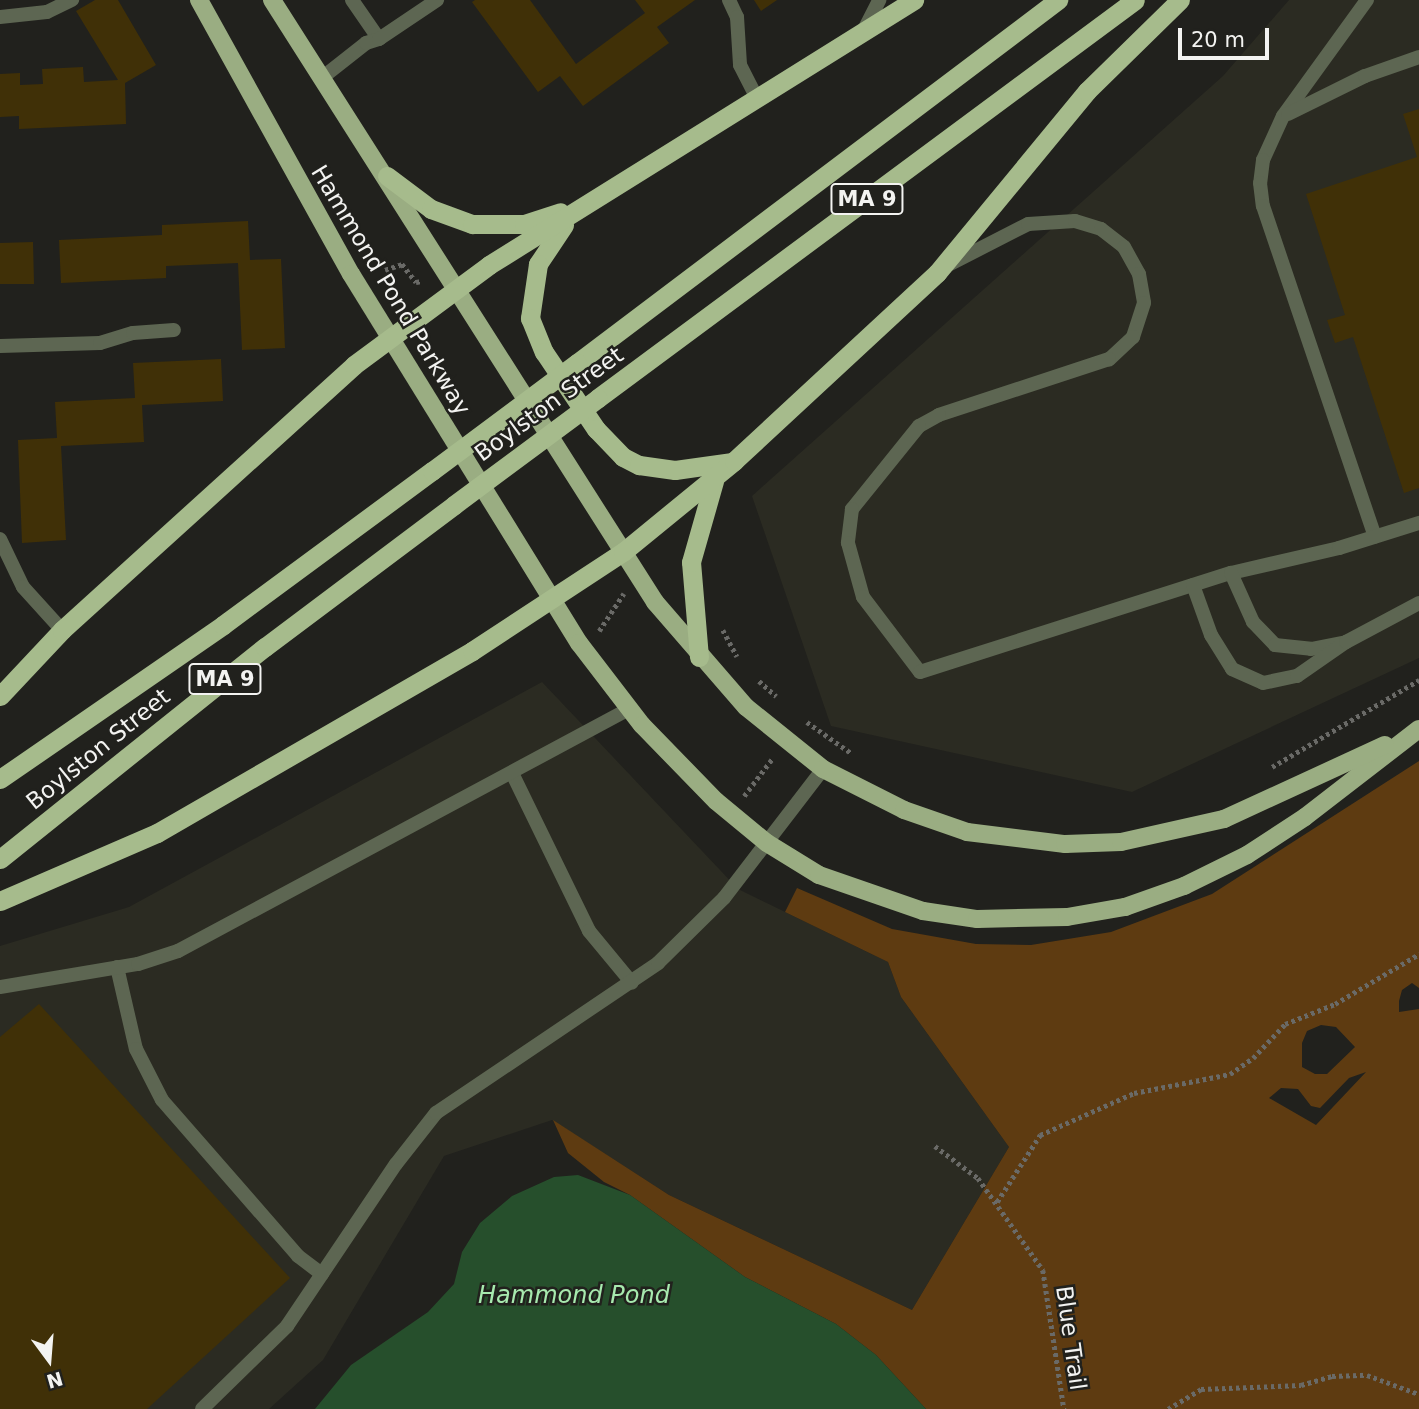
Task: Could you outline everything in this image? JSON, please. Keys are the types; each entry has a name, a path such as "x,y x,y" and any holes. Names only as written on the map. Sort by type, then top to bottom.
{"highway":[{"path":"0,696 62,629 320,395 389,339 457,289 587,203 914,0"},
{"name":"Boylston Street","path":"0,779 223,625 577,363 1058,0"},
{"name":"Boylston Street","path":"0,859 255,655 1135,0"},
{"path":"0,901 158,833 552,601 623,552 734,461 937,273 1087,91 1180,0"},
{"path":"387,176 431,209 472,224 524,224 587,203"},
{"path":"587,203 554,237 538,264 530,318 544,352 596,429 623,457 675,470 734,461"},
{"path":"699,657 691,610 691,562 716,476"}],"main road":[{"name":"Hammond Pond Parkway","path":"199,0 389,339 552,601 629,709 716,802 767,843 819,875 923,911 977,919 1033,920 1095,913 1156,897 1247,855 1305,817 1419,729"},
{"name":"Hammond Pond Parkway","path":"272,0 387,176 623,552 699,657 764,724 823,769 904,810 967,832 1065,844 1121,842 1224,819 1419,729"}],"lane":[{"path":"0,17 47,12 72,0"},
{"path":"352,0 379,39"},
{"path":"323,77 366,43 379,39 437,0"},
{"path":"729,0 737,17 740,65 757,99"},
{"path":"862,33 879,0"},
{"path":"1367,0 1283,116 1263,160 1264,206 1375,537"},
{"path":"1283,116 1365,76 1419,57"},
{"path":"937,273 1010,231 1043,221 1075,220 1108,233 1130,254 1141,282 1143,314 1128,345 1109,359 939,415 919,426 852,509 848,543 863,597 920,672 1231,573 1375,537 1419,523"},
{"path":"0,346 100,343 133,333 174,330"},
{"path":"0,539 23,587 62,629"},
{"path":"1231,573 1253,622 1275,645 1311,649 1346,642"},
{"path":"1193,585 1221,653 1244,677 1280,683 1314,666 1346,642 1419,603"},
{"path":"0,987 117,967 178,951 629,709"},
{"path":"202,1409 287,1326 436,1113 585,1010 632,983 701,923 823,769"},
{"path":"512,773 589,931 632,983"},
{"path":"117,967 135,1049 162,1100 298,1256 322,1274"}],"path":[{"path":"385,270 402,264 416,282 429,275"},
{"path":"595,633 606,626 618,596 627,591"},
{"path":"719,621 740,660"},
{"path":"757,679 779,700"},
{"path":"1267,771 1419,680"},
{"path":"803,718 860,759"},
{"path":"741,799 771,760"},
{"path":"997,1202 1040,1135 1134,1093 1230,1074 1253,1058 1285,1024 1335,1004 1419,954"},
{"name":"Blue Trail","path":"935,1146 978,1178 1043,1270 1064,1409"},
{"path":"1168,1409 1201,1389 1301,1385 1332,1376 1367,1375 1419,1394"}],"shaded area":[{"path":"1289,0 1419,0 1419,658 1132,792 831,726 752,496 1223,76"},
{"path":"542,682 738,889 888,962 901,997 1009,1147 912,1310 669,1195 552,1120 444,1156 323,1360 269,1409 0,1409 0,946 129,907"},
{"path":"1419,761 1419,988 1412,983 1402,990 1399,1012 1419,1009 1419,1409 926,1409 876,1355 836,1324 745,1277 630,1195 604,1182 568,1153 553,1120 669,1195 912,1310 1009,1147 901,997 888,962 785,912 797,888 892,929 976,944 1031,945 1111,932 1212,894","holes":["1321,1025 1336,1027 1355,1047 1327,1074 1315,1074 1302,1067 1302,1043 1307,1031","1366,1072 1316,1125 1269,1098 1281,1088 1298,1089 1311,1106 1320,1108 1349,1078"]}],"water":[{"name":"Hammond Pond","path":"578,1175 630,1195 745,1277 836,1324 876,1355 926,1409 315,1409 351,1365 428,1312 454,1284 462,1252 480,1223 512,1196 554,1177"}],"building":[{"path":"95,0 118,0 156,65 125,83 126,124 19,129 19,116 0,117 0,74 20,73 20,85 43,84 42,69 83,67 84,82 118,80 76,11"},
{"path":"530,0 576,64 645,13 635,0 695,0 657,27 669,43 583,106 560,76 538,92 472,2"},
{"path":"754,0 777,0 761,11"},
{"path":"1419,109 1419,488 1404,493 1353,337 1335,343 1327,320 1345,315 1306,194 1417,157 1403,114"},
{"path":"248,221 250,260 281,259 285,348 242,350 238,263 166,266 166,278 61,283 59,240 162,235 162,225"},
{"path":"33,242 34,284 0,284 0,243"},
{"path":"221,359 223,401 142,405 144,442 61,446 66,540 22,543 18,440 57,438 55,402 135,398 133,363"},
{"path":"39,1004 290,1278 147,1409 0,1409 0,1037"}]}
